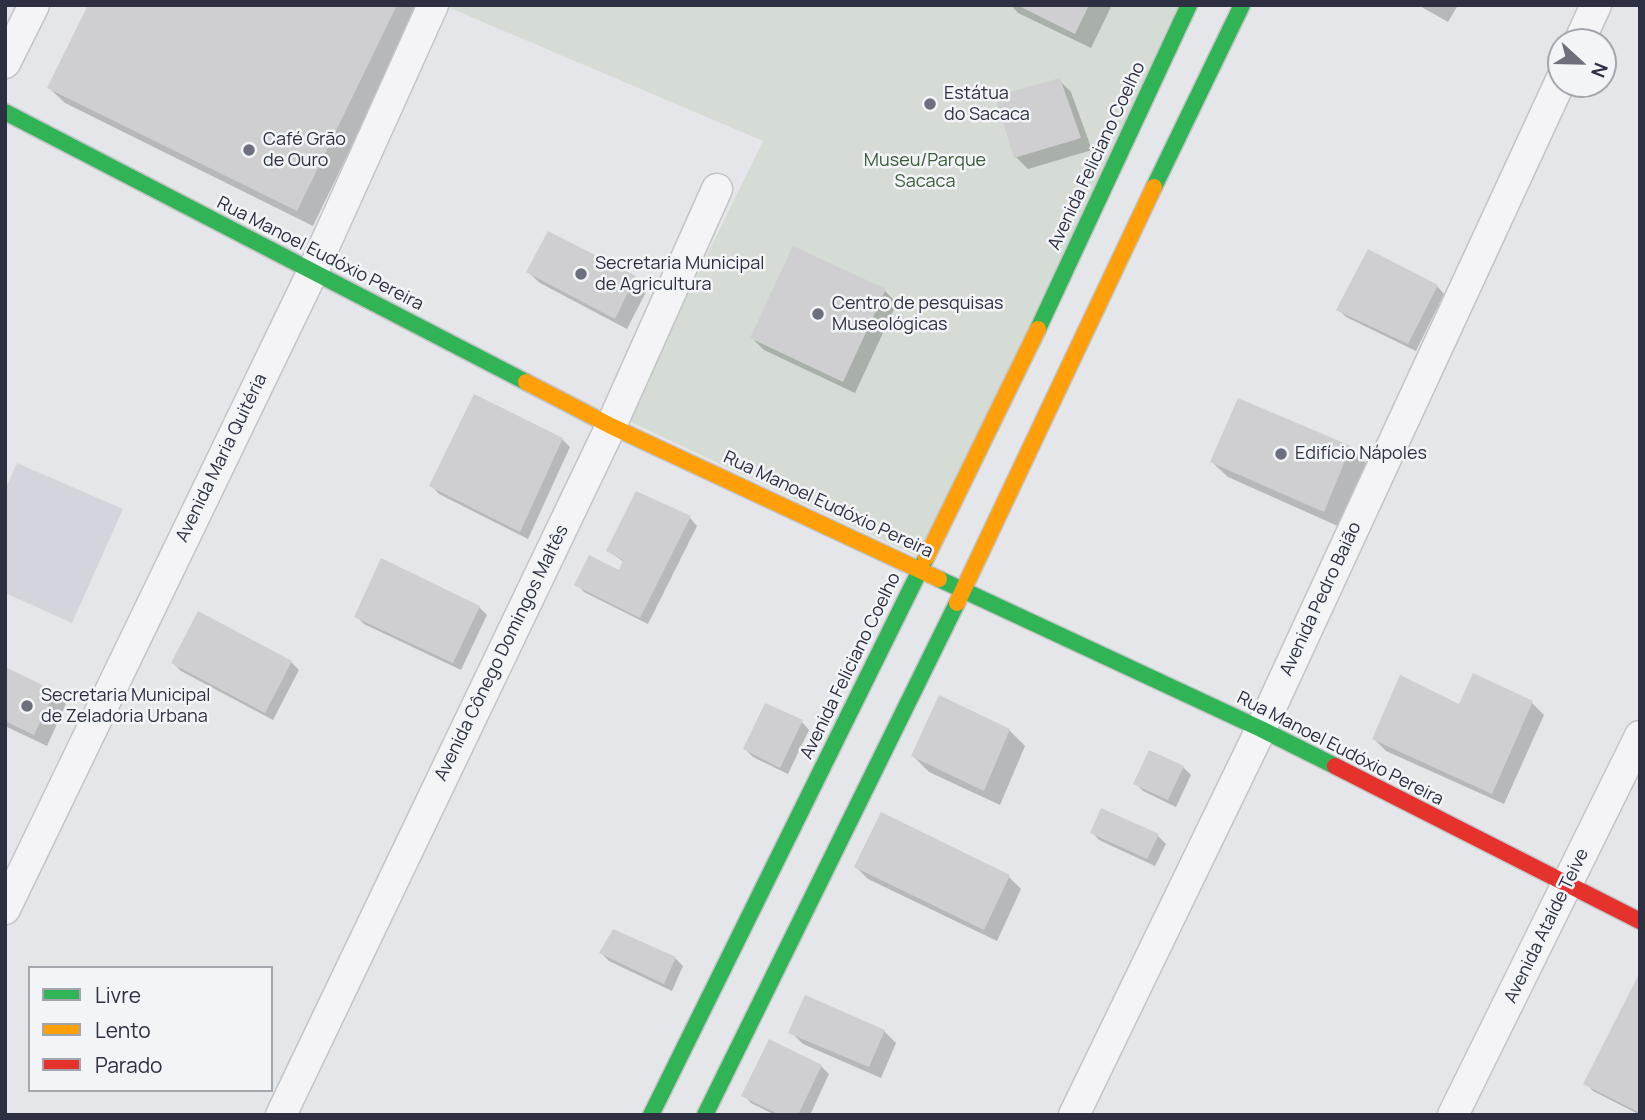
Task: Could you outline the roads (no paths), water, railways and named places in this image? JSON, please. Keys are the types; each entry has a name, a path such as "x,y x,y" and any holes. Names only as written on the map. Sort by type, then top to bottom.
{"street":[{"path":"5,64 34,5"},
{"name":"Avenida Maria Quitéria","path":"5,909 313,271 433,5"},
{"name":"Avenida Feliciano Coelho","path":"651,1115 703,1023 1038,328 1189,5"},
{"path":"705,1115 735,1038 963,590 1067,341 1242,5"},
{"path":"1585,28 1596,5"},
{"name":"Avenida Pedro Baião","path":"1074,1115 1261,729 1553,98"},
{"name":"Rua Manoel Eudóxio Pereira","path":"5,112 611,426 1261,729 1640,921"},
{"name":"Avenida Cônego Domingos Maltês","path":"281,1115 611,426 717,189"},
{"path":"1038,328 1067,341"},
{"name":"Avenida Ataíde Teive","path":"1453,1115 1640,736"}],"place":[{"name":"Estátua do Sacaca","path":"930,104"},
{"name":"Café Grão de Ouro","path":"249,150"},
{"name":"Secretaria Municipal de Agricultura","path":"581,274"},
{"name":"Centro de pesquisas Museológicas","path":"818,314"},
{"name":"Edifício Nápoles","path":"1281,454"},
{"name":"Secretaria Municipal de Zeladoria Urbana","path":"27,706"}],"park label":[{"name":"Museu/Parque Sacaca","path":"925,171"}]}
